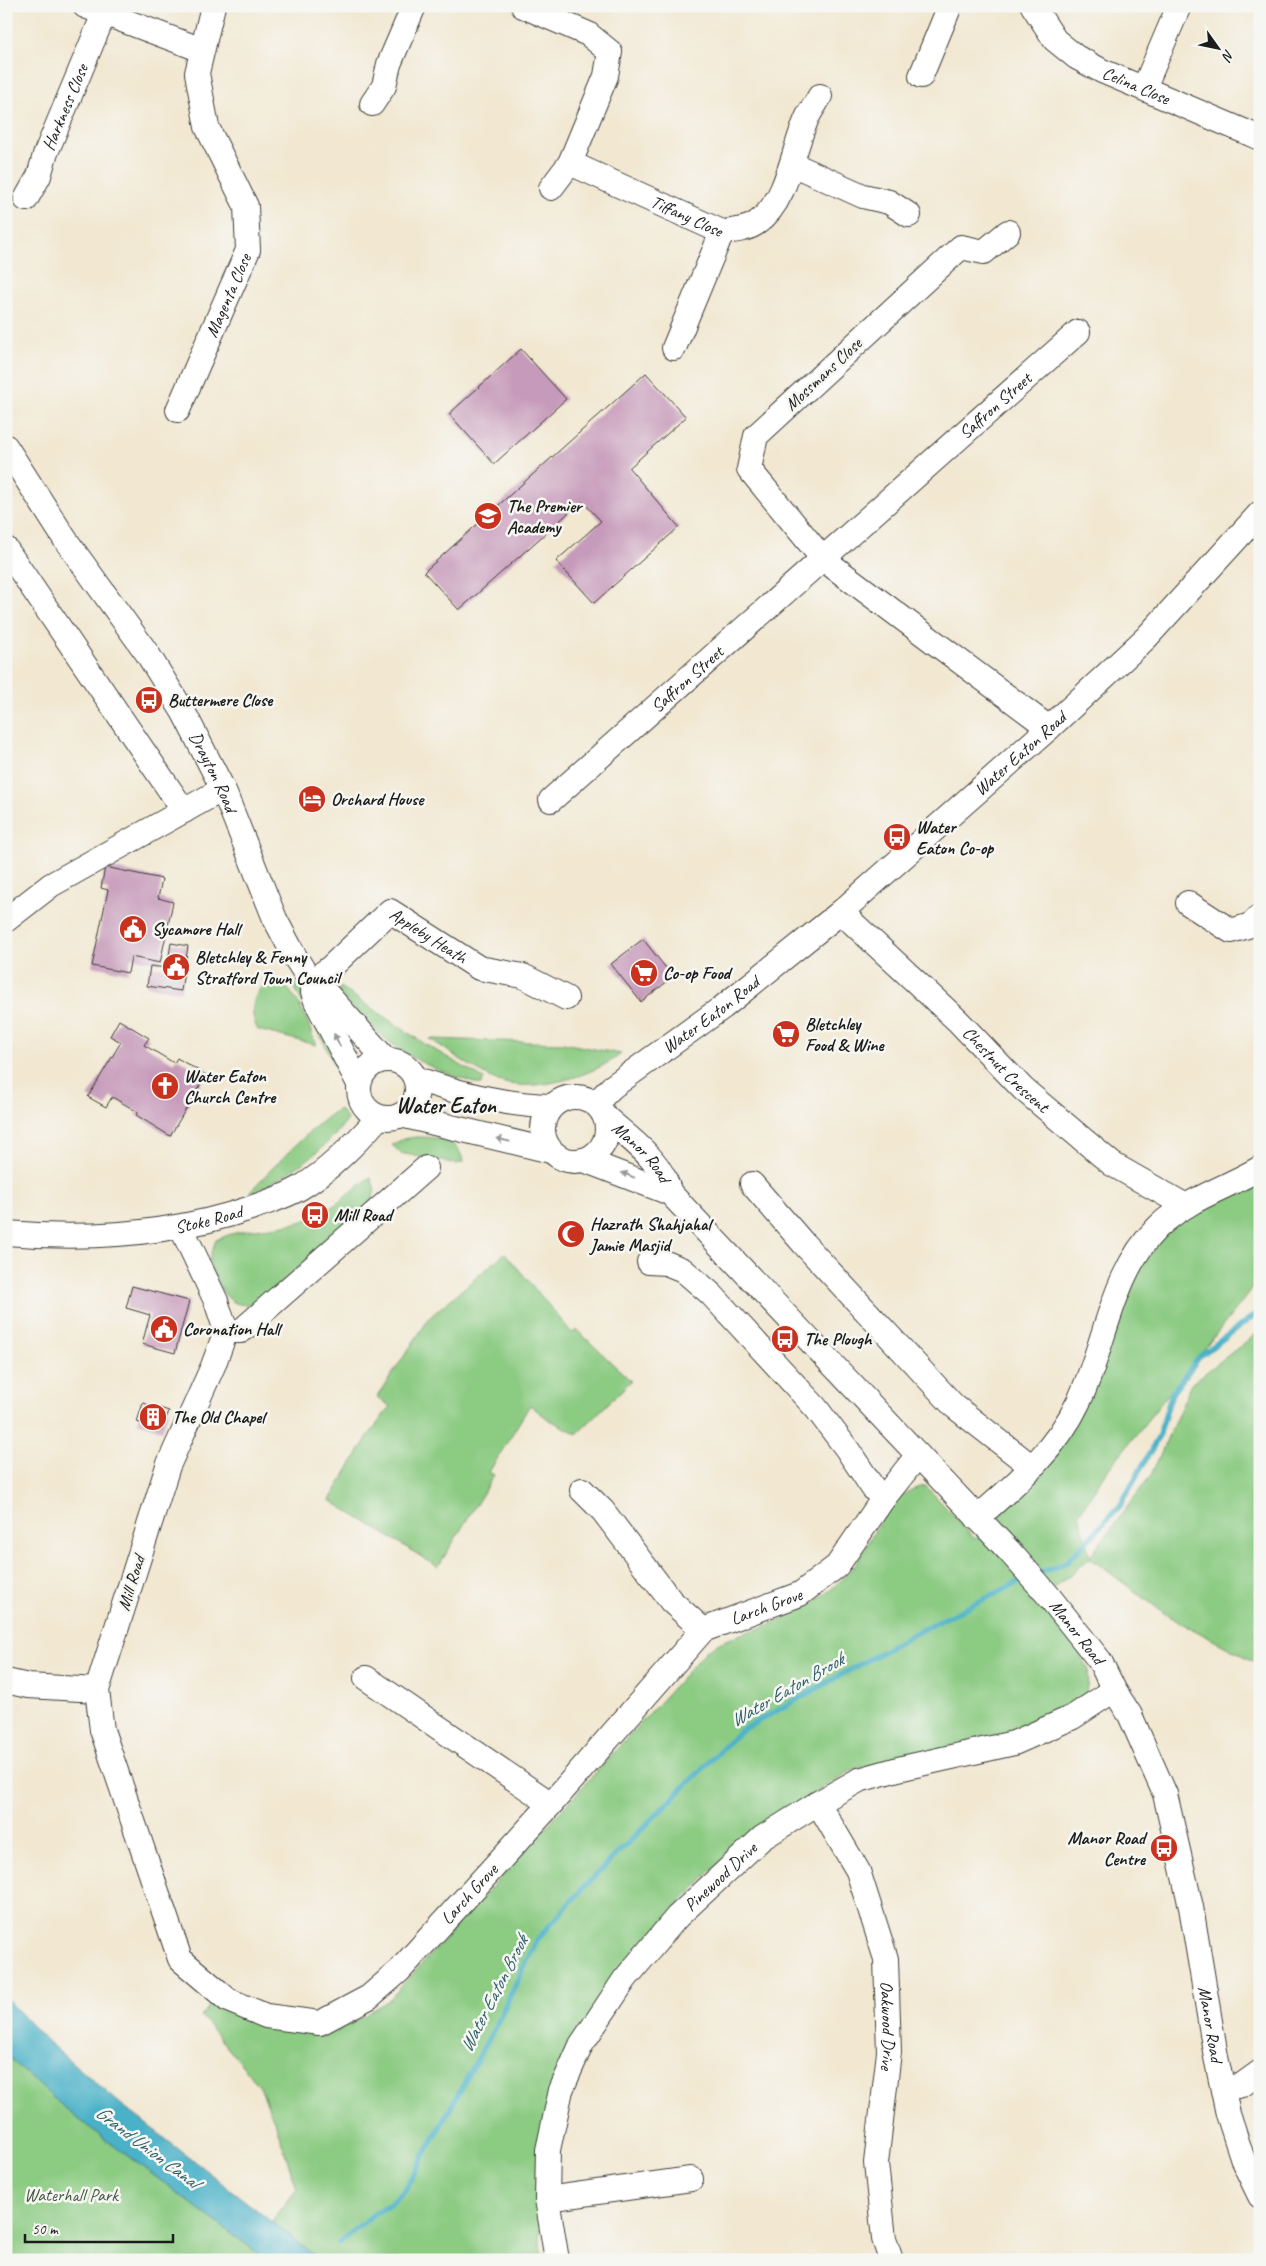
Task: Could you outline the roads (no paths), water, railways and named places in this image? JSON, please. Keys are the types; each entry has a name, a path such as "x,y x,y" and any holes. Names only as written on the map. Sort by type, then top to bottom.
{"street":[{"name":"Magenta Close","path":"178,410 248,250 246,206 206,127 197,73 213,6"},
{"path":"372,104 384,86 389,64 414,6"},
{"path":"523,6 588,34 610,52 606,76 570,163 551,188"},
{"name":"Celina Close","path":"1033,6 1055,40 1076,57 1260,138"},
{"path":"1144,88 1179,6"},
{"path":"921,76 949,7"},
{"name":"Harkness Close","path":"26,199 39,176 44,155 95,10 202,50"},
{"name":"Tiffany Close","path":"570,163 722,232 741,229 757,223 773,208 792,164 808,117 820,96"},
{"path":"792,164 863,196 889,202 909,216"},
{"path":"674,348 722,232"},
{"name":"Mossmans Close","path":"824,559 749,469 756,436 961,247 984,252 1008,232"},
{"name":"Saffron Street","path":"550,800 1078,332"},
{"name":"Drayton Road","path":"6,447 65,539 168,685 202,745 223,789 275,919 312,984 316,1001 359,1084"},
{"name":"Water Eaton Road","path":"600,1110 612,1087 723,1007 841,912 1049,728 1146,638 1260,513"},
{"path":"6,549 184,811"},
{"path":"824,559 1049,728"},
{"path":"6,920 52,885 223,789"},
{"path":"1188,903 1231,931 1251,926 1260,916"},
{"name":"Appleby Heath","path":"312,984 390,911 480,968 523,976 566,998"},
{"name":"Chestnut Crescent","path":"841,912 958,1020 1023,1089 1112,1164 1186,1206"},
{"name":"Drayton Road","path":"312,984 327,994 386,1060"},
{"path":"551,1106 523,1105 484,1099 415,1078 403,1064 386,1060 370,1066 359,1084 361,1100 365,1107 390,1116 551,1151"},
{"path":"390,1116 408,1110 416,1095 415,1078"},
{"path":"575,1096 586,1098 600,1110 608,1128 604,1145 597,1153 584,1160 571,1161 562,1159 551,1151 544,1140 543,1130 544,1120 551,1106 564,1098 575,1096"},
{"name":"Manor Road","path":"600,1110 651,1157 662,1171 670,1193 1013,1556 1047,1594 1100,1661 1114,1690 1130,1715 1165,1794 1191,1907 1222,2089 1244,2163 1260,2196"},
{"name":"Stoke Road","path":"6,1233 85,1237 145,1232 181,1227 240,1212 299,1188 332,1164 390,1116"},
{"name":"Manor Road","path":"584,1160 615,1170 670,1193"},
{"path":"181,1227 216,1301 226,1331 241,1330 426,1168"},
{"path":"977,1518 1032,1468 1056,1441 1079,1401 1116,1297 1134,1259 1159,1226 1186,1206 1260,1168"},
{"path":"752,1184 804,1244 954,1406 1032,1468"},
{"path":"649,1262 666,1263 683,1270 711,1294 816,1408 873,1488 883,1499"},
{"name":"Mill Road","path":"97,1690 168,1466 213,1366 226,1331"},
{"name":"Larch Grove","path":"97,1690 102,1730 180,1959 228,2000 266,2016 320,2023 369,1997 399,1971 551,1804 703,1630 800,1594 816,1584 837,1566 883,1499 918,1455"},
{"path":"582,1490 603,1511 671,1601 703,1630"},
{"path":"366,1678 551,1804"},
{"path":"6,1681 28,1686 97,1690"},
{"name":"Pinewood Drive","path":"557,2260 547,2199 548,2150 561,2090 581,2046 625,1979 677,1917 755,1845 818,1803 859,1780 898,1769 1014,1743 1073,1717 1114,1690"},
{"name":"Oakwood Drive","path":"818,1803 858,1871 886,1959 889,2052 876,2163 884,2239 891,2260"},
{"path":"1222,2089 1242,2085 1260,2072"},
{"path":"547,2199 691,2180"}],"water":[{"name":"Grand Union Canal","path":"6,1998 48,2042 122,2105 321,2260 267,2260 69,2112 6,2055"}],"waterway":[{"name":"Water Eaton Brook","path":"1038,1574 1067,1562 1120,1506 1158,1438 1172,1393 1200,1356 1260,1311"},
{"name":"Water Eaton Brook","path":"339,2243 375,2213 391,2204 405,2190 494,2029 537,1940 583,1888 739,1732 923,1629 1027,1578"}],"place":[{"name":"The Premier Academy","path":"488,516"},
{"name":"Buttermere Close","path":"149,700"},
{"name":"Orchard House","path":"312,799"},
{"name":"Water Eaton Co-op","path":"897,837"},
{"name":"Sycamore Hall","path":"133,929"},
{"name":"Bletchley & Fenny Stratford Town Council","path":"176,967"},
{"name":"Co-op Food","path":"644,973"},
{"name":"Bletchley Food & Wine","path":"786,1034"},
{"name":"Water Eaton Church Centre","path":"165,1086"},
{"name":"Mill Road","path":"315,1215"},
{"name":"Hazrath Shahjahal Jamie Masjid","path":"571,1234"},
{"name":"Coronation Hall","path":"164,1329"},
{"name":"The Plough","path":"785,1339"},
{"name":"The Old Chapel","path":"153,1417"},
{"name":"Manor Road Centre","path":"1164,1848"}],"district":[{"name":"Water Eaton","path":"446,1106"}],"park label":[{"name":"Waterhall Park","path":"71,2195"}]}
